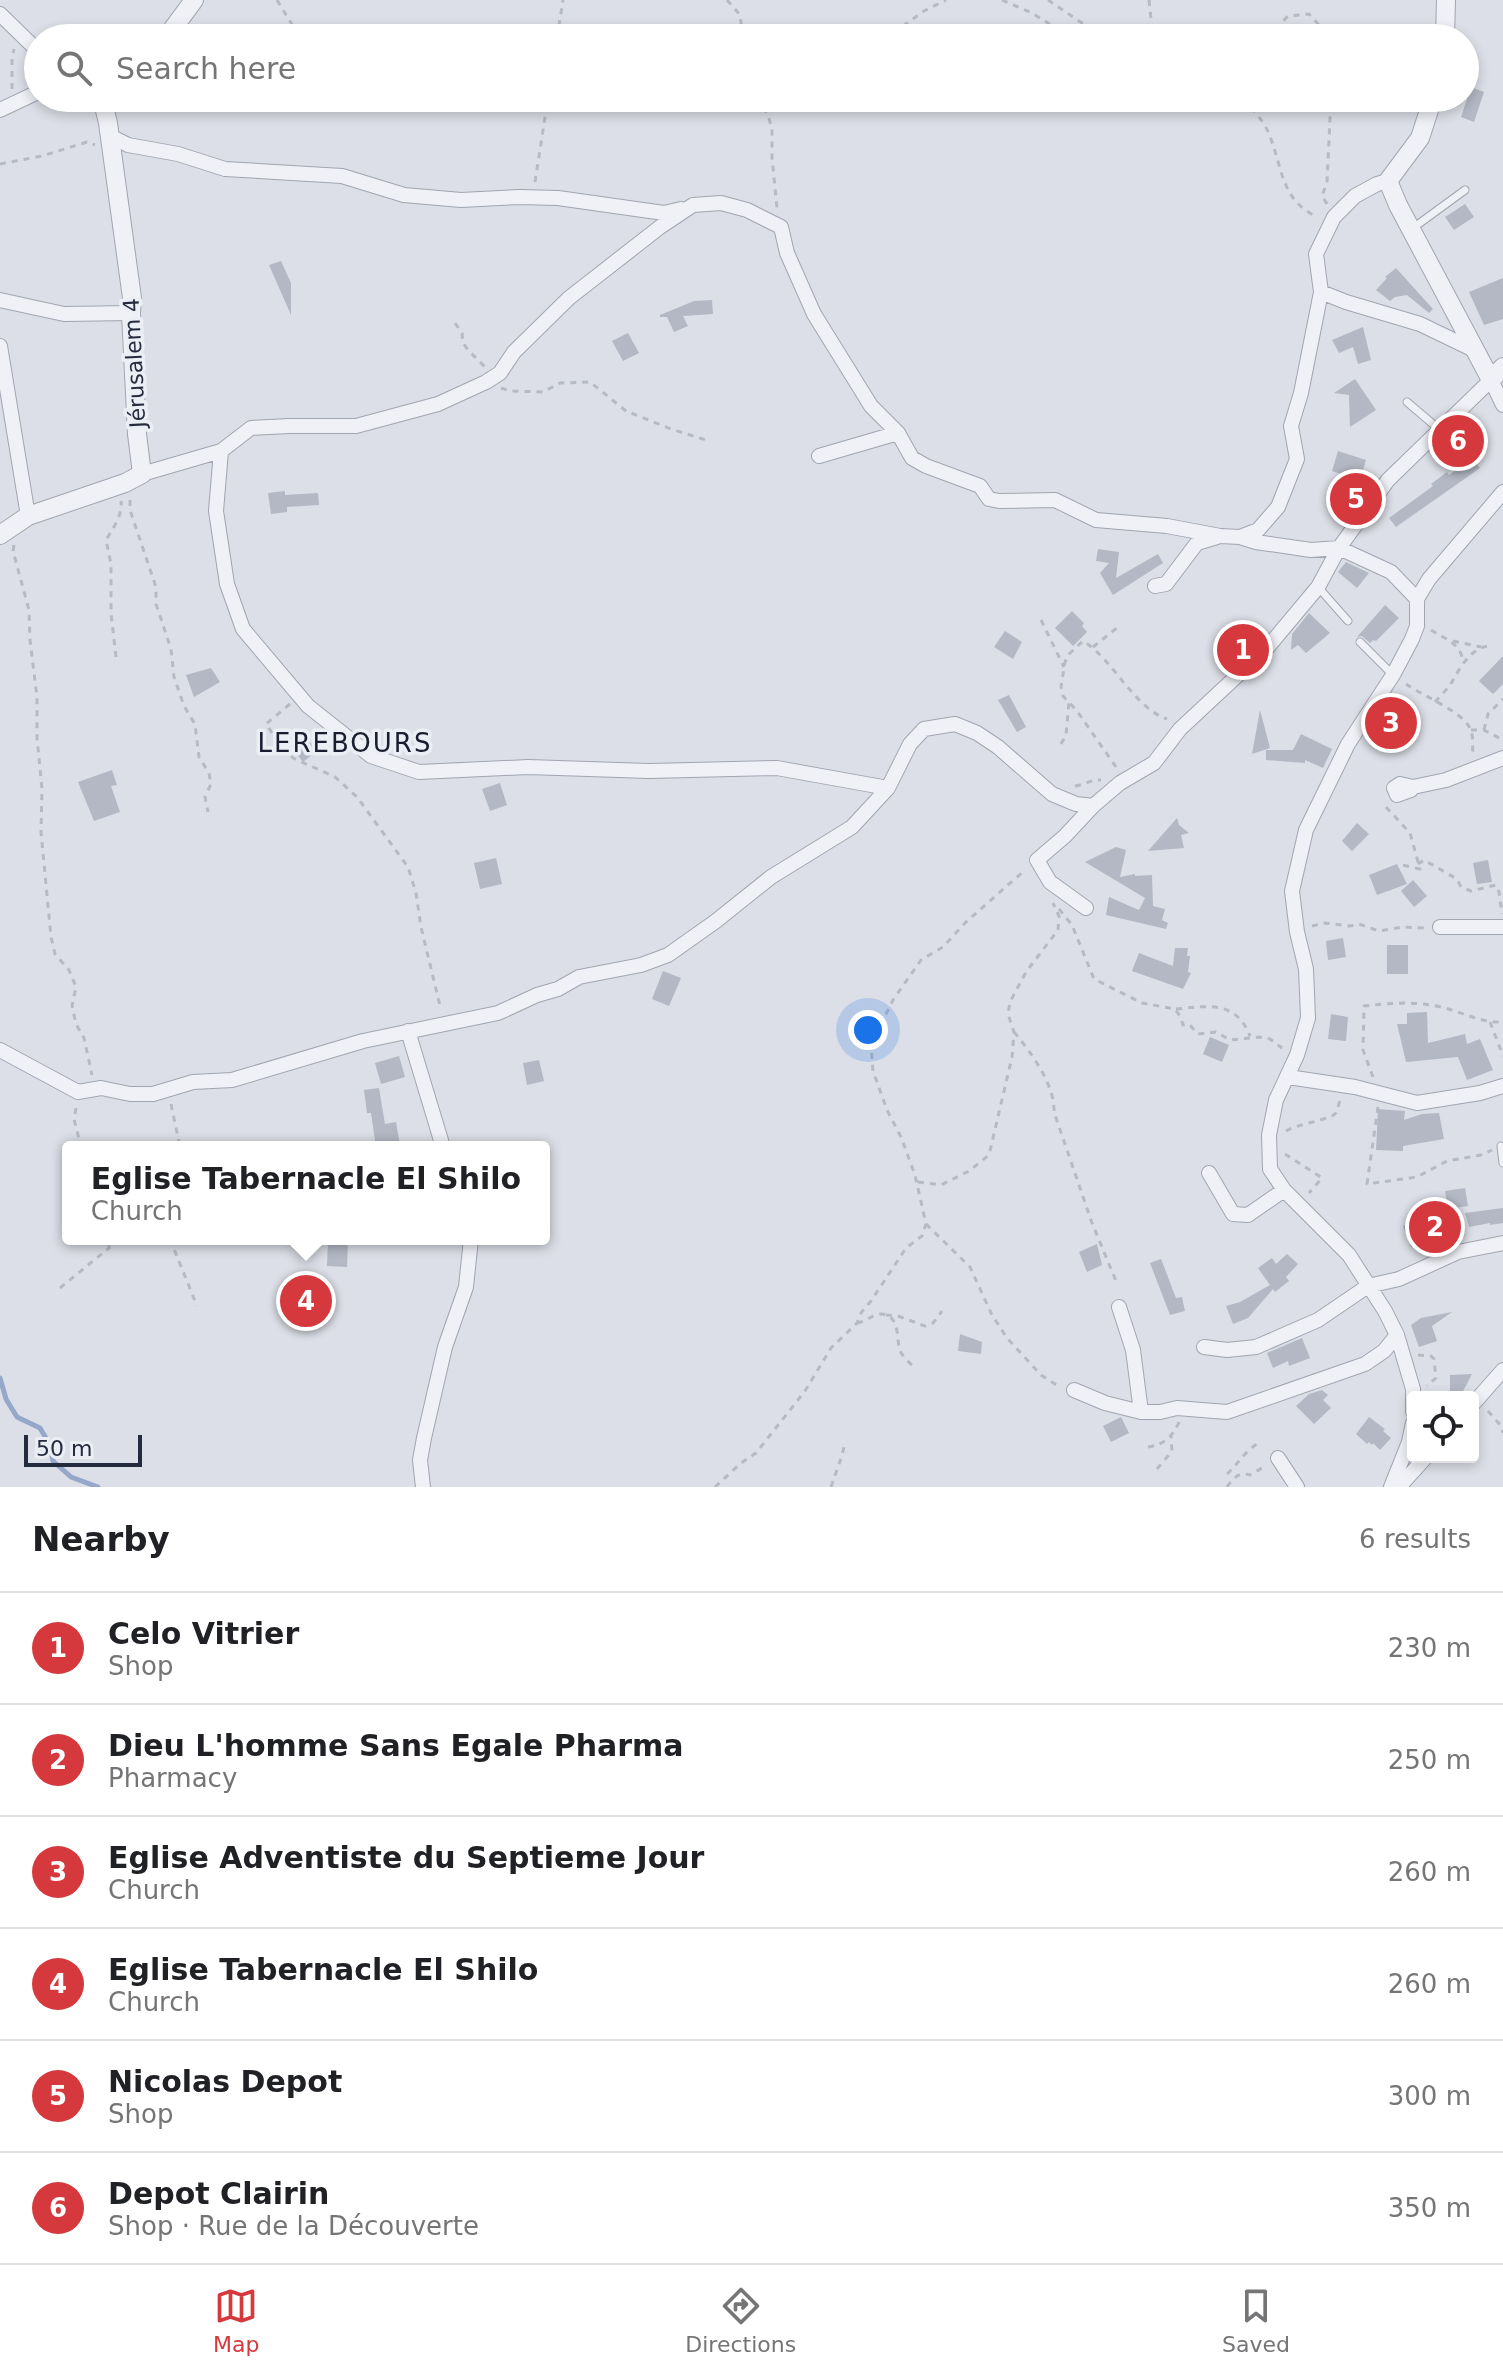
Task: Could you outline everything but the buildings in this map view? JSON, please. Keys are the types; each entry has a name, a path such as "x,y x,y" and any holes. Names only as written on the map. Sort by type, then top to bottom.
{"street":[{"path":"176,24 194,0"},
{"path":"1445,24 1446,0"},
{"path":"0,14 24,37"},
{"path":"5,107 24,98"},
{"name":"Jérusalem 4","path":"105,112 132,298 137,434 133,479"},
{"path":"1240,537 1258,530 1278,507 1297,459 1291,426 1301,393 1321,292 1316,254 1334,217 1355,196 1388,181 1420,138 1428,112"},
{"path":"110,140 178,154 225,169 342,176 404,195 461,200 558,198 664,213 693,205 721,203 747,210 781,227 787,253 814,314 871,406 898,433 912,458 980,486 989,499 1055,500 1096,520 1167,526 1311,550 1339,548 1391,572 1417,599"},
{"path":"1388,181 1476,351 1497,374 1503,405"},
{"path":"0,346 15,525 133,479 221,451 251,428 356,426 438,404 500,373 514,352 569,298 693,205"},
{"path":"1321,292 1420,324 1476,351"},
{"path":"0,300 64,314 131,313"},
{"path":"1086,908 1050,882 1037,860 1093,806 1125,780 1154,763 1180,729 1267,648 1318,587 1339,548 1388,480 1497,374"},
{"path":"819,456 898,433"},
{"path":"221,451 216,511 227,584 243,629 308,706 371,756 419,772 528,767 649,771 777,768 888,788"},
{"path":"1413,1389 1397,1335 1349,1255 1284,1190 1270,1169 1276,1100 1297,1055 1308,1018 1306,969 1292,891 1306,830 1348,744 1393,675 1417,626 1417,599 1429,579 1503,492"},
{"path":"1155,586 1166,584 1197,543 1220,536"},
{"path":"0,1050 78,1092 96,1089 153,1094 193,1082 232,1080 363,1041 498,1013 558,989 579,977 641,965 668,955 771,877 852,827 888,788 910,744 924,729 955,724 977,733 1058,796 1076,804 1093,806"},
{"path":"1404,792 1394,788 1400,784 1413,787 1446,780 1503,758"},
{"path":"1440,927 1501,927"},
{"path":"408,1031 441,1141"},
{"path":"1288,1077 1355,1087 1417,1103 1480,1093 1503,1086"},
{"path":"1209,1173 1233,1214 1248,1215 1284,1190"},
{"path":"1204,1347 1227,1350 1256,1347 1318,1320 1368,1286 1399,1279 1458,1252 1503,1243"},
{"path":"423,1487 422,1449 445,1347 466,1287 470,1245"},
{"path":"1119,1307 1133,1350 1141,1412"},
{"path":"1074,1390 1105,1403 1141,1412 1177,1408 1227,1412 1365,1364 1384,1351 1397,1335"},
{"path":"1479,1397 1503,1370"},
{"path":"1391,1487 1407,1447"},
{"path":"1278,1458 1297,1487"},
{"path":"1399,1487 1421,1463"}],"lane":[{"path":"1412,229 1465,190"},
{"path":"1407,402 1440,430"},
{"path":"1318,587 1348,621"},
{"path":"1360,642 1393,675"},
{"path":"1501,1146 1503,1163"}],"path":[{"path":"277,0 292,24"},
{"path":"559,24 563,0"},
{"path":"727,0 740,15 741,24"},
{"path":"906,24 946,0"},
{"path":"1002,0 1050,24"},
{"path":"1048,0 1083,24"},
{"path":"1149,0 1152,24"},
{"path":"1280,24 1288,16 1309,14 1318,24"},
{"path":"5,107 13,50 24,39"},
{"path":"533,197 546,112"},
{"path":"766,112 772,128 772,158 781,227"},
{"path":"1254,112 1268,130 1289,195 1302,209 1316,217 1334,217 1322,196 1327,182 1330,112"},
{"path":"0,164 42,156 87,142 96,145 110,140"},
{"path":"455,323 462,333 463,343 481,365 500,373"},
{"path":"500,373 492,379 501,388 510,391 543,392 560,383 590,382 626,411 706,440"},
{"path":"116,657 111,613 111,564 106,540 117,521 122,506 120,498 133,479"},
{"path":"133,479 130,510 156,587 156,604 171,649 174,677 184,706 195,724 199,757 209,773 211,784 205,797 208,812"},
{"path":"15,525 13,551 29,610 37,697 41,832 51,937 55,954 69,970 76,987 72,1006 76,1024 84,1038 96,1089"},
{"path":"1041,620 1064,667"},
{"path":"1417,626 1451,641 1461,651 1464,658 1462,666"},
{"path":"1093,647 1118,627"},
{"path":"1125,780 1063,696 1064,667 1069,654 1083,641 1105,659 1157,716 1180,729"},
{"path":"1451,641 1492,646"},
{"path":"1435,702 1481,647"},
{"path":"1393,675 1468,725 1475,769"},
{"path":"299,696 266,724 293,758 335,777 357,797 408,867 445,1026"},
{"path":"1484,730 1488,714 1503,699"},
{"path":"1061,744 1066,735 1069,702"},
{"path":"1471,730 1484,730 1503,740"},
{"path":"1058,796 1067,787 1083,785 1092,779 1125,780"},
{"path":"1402,865 1420,869 1410,833 1384,804 1404,792"},
{"path":"715,1487 756,1453 805,1391 831,1348 857,1323 906,1248 922,1236 926,1224 916,1181 873,1071 871,1045 893,1000 921,960 943,947 992,897 1037,860"},
{"path":"1418,864 1424,860 1471,891 1496,885 1501,891 1501,927"},
{"path":"1116,1281 1092,1223 1054,1112 1054,1101 1033,1054 1014,1032 1008,1014 1010,1002 1026,972 1058,930 1059,916 1050,896 1072,925 1094,979 1142,1003 1175,1009 1200,1006 1224,1009 1245,1022 1250,1036"},
{"path":"1297,932 1314,924 1325,923 1365,924 1379,931 1403,927 1440,927"},
{"path":"1501,1146 1481,1155 1447,1161 1417,1177 1367,1184 1379,1095 1363,1050 1364,1006 1407,1001 1437,1006 1490,1022 1503,1022"},
{"path":"1175,1009 1183,1025 1189,1024 1198,1034 1216,1032 1230,1040 1250,1036 1270,1039 1297,1055"},
{"path":"1490,1022 1503,1056"},
{"path":"916,1181 941,1185 969,1171 989,1155 1010,1072 1014,1032"},
{"path":"1299,1205 1322,1178 1287,1156 1272,1133 1300,1127 1316,1119 1327,1120 1335,1114 1339,1101 1355,1087"},
{"path":"169,1089 179,1141"},
{"path":"78,1092 74,1119 80,1141"},
{"path":"926,1224 970,1267 992,1315 1007,1338 1041,1375 1060,1388 1074,1390"},
{"path":"60,1288 109,1245"},
{"path":"172,1245 197,1306"},
{"path":"857,1323 880,1314 898,1316 925,1326 933,1323 942,1311"},
{"path":"886,1315 896,1327 900,1354 912,1365"},
{"path":"1403,1357 1422,1355 1434,1359 1436,1378 1422,1389 1413,1389"},
{"path":"1479,1406 1501,1426 1503,1433"},
{"path":"1148,1447 1171,1436 1178,1423 1198,1409"},
{"path":"1157,1469 1172,1451 1171,1436"},
{"path":"831,1487 841,1464 845,1442"},
{"path":"1227,1474 1244,1453 1257,1444"},
{"path":"1227,1487 1236,1476 1245,1473"}],"waterway":[{"path":"0,1378 6,1399 17,1417 40,1428 50,1445 53,1461 71,1477 98,1487"}],"place":[{"name":"Depot Clairin","path":"1458,441"},
{"name":"Nicolas Depot","path":"1356,499"},
{"name":"Celo Vitrier","path":"1243,650"},
{"name":"Eglise Adventiste du Septieme Jour","path":"1391,723"},
{"name":"Dieu L'homme Sans Egale Pharma","path":"1435,1227"},
{"name":"Eglise Tabernacle El Shilo","path":"306,1301"}],"district":[{"name":"LEREBOURS","path":"345,743"}]}
